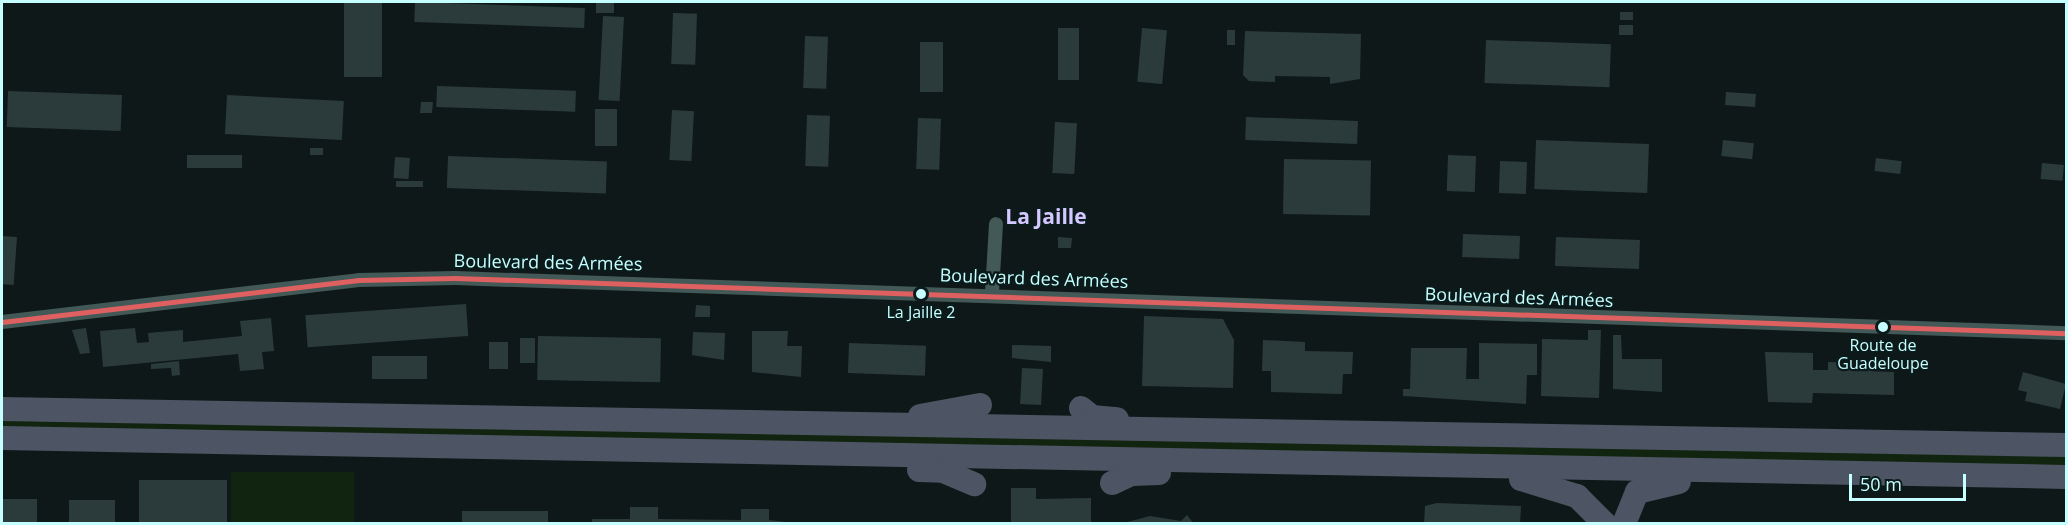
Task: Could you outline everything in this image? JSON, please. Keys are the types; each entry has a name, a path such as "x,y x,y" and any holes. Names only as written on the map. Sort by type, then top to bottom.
{"highway":[{"path":"844,426 980,405"},
{"path":"1081,408 1098,418 1299,433"},
{"path":"2,410 2067,445"},
{"path":"2,438 738,451 1913,477 2067,477"},
{"path":"738,451 820,466 943,471 974,484"},
{"path":"1112,483 1131,474 1303,463"},
{"path":"1363,465 1541,481 1577,496 1605,524"},
{"path":"1624,524 1637,492 1665,481 1865,484 1913,477"}],"street":[{"path":"992,293 996,224"},
{"name":"Boulevard des Armées","path":"2,322 359,280 992,293 2067,333"}],"green space":[{"path":"2,419 2066,455 2065,466 2,430"},
{"path":"231,472 354,472 354,523 231,523"}],"building":[{"path":"344,2 382,2 382,77 344,77"},
{"path":"415,2 585,8 584,28 414,22"},
{"path":"596,2 614,2 614,13 596,13"},
{"path":"1620,12 1633,12 1633,20 1620,20"},
{"path":"673,13 697,14 695,65 671,64"},
{"path":"603,16 624,17 620,101 599,100"},
{"path":"1619,25 1633,25 1633,35 1619,35"},
{"path":"1058,28 1079,28 1079,80 1058,80"},
{"path":"1142,28 1167,30 1162,84 1137,82"},
{"path":"1227,30 1235,30 1235,45 1227,45"},
{"path":"1245,31 1361,34 1360,79 1330,84 1330,77 1275,76 1275,82 1249,81 1243,75"},
{"path":"805,36 828,37 826,89 803,88"},
{"path":"1486,40 1611,44 1609,87 1484,83"},
{"path":"920,42 943,42 943,92 920,92"},
{"path":"437,86 576,91 575,112 436,107"},
{"path":"8,91 122,95 121,131 7,127"},
{"path":"1726,92 1756,94 1755,107 1725,105"},
{"path":"227,95 344,101 342,140 225,134"},
{"path":"421,102 433,102 432,113 420,113"},
{"path":"595,109 617,109 617,146 595,146"},
{"path":"672,110 694,111 691,161 669,160"},
{"path":"807,115 830,116 828,167 805,166"},
{"path":"1246,117 1358,121 1357,144 1245,140"},
{"path":"918,118 941,119 939,170 916,169"},
{"path":"1055,122 1077,123 1074,174 1052,173"},
{"path":"1536,140 1649,144 1647,193 1534,189"},
{"path":"1723,140 1754,143 1752,159 1721,156"},
{"path":"310,148 323,148 323,155 310,155"},
{"path":"187,155 242,155 242,168 187,168"},
{"path":"1448,155 1476,156 1475,192 1447,191"},
{"path":"448,156 607,162 606,194 447,188"},
{"path":"395,157 410,158 408,179 394,178"},
{"path":"1876,158 1902,161 1900,174 1874,171"},
{"path":"1284,159 1371,161 1370,216 1283,214"},
{"path":"1500,161 1527,162 1526,194 1499,193"},
{"path":"2042,163 2064,165 2063,181 2041,179"},
{"path":"396,181 423,181 423,187 396,187"},
{"path":"1463,234 1520,236 1519,259 1462,257"},
{"path":"2,236 17,237 14,285 2,284"},
{"path":"1058,237 1072,238 1071,248 1058,248"},
{"path":"1556,237 1640,240 1639,269 1555,266"},
{"path":"466,304 468,336 308,347 305,315"},
{"path":"696,305 710,306 710,317 695,317"},
{"path":"1144,316 1223,319 1234,340 1233,388 1142,386"},
{"path":"271,318 274,351 262,352 264,369 240,371 238,354 103,367 100,331 135,328 137,343 149,342 148,333 183,330 183,342 242,336 240,321"},
{"path":"86,328 90,353 80,354 72,330"},
{"path":"1588,330 1601,330 1599,398 1541,396 1542,339 1588,340"},
{"path":"752,331 788,331 787,346 802,346 801,377 752,372"},
{"path":"693,332 725,333 724,360 692,355"},
{"path":"1613,335 1621,335 1622,359 1662,359 1662,392 1613,389"},
{"path":"538,336 661,338 660,382 537,380"},
{"path":"520,338 535,338 535,363 520,363"},
{"path":"1263,340 1305,342 1305,351 1353,352 1352,374 1343,374 1342,394 1271,392 1271,371 1262,371"},
{"path":"489,342 508,342 508,369 489,369"},
{"path":"849,343 926,346 925,376 848,373"},
{"path":"1479,343 1537,344 1537,375 1527,375 1526,404 1403,396 1403,389 1410,389 1411,348 1467,348 1466,379 1479,379"},
{"path":"1012,345 1051,346 1051,362 1012,358"},
{"path":"1765,352 1813,353 1813,370 1828,370 1828,362 1870,363 1870,371 1894,372 1894,395 1813,393 1812,403 1768,402"},
{"path":"372,356 427,356 427,379 372,379"},
{"path":"179,361 180,375 172,376 171,368 151,369 151,364"},
{"path":"1022,368 1043,369 1041,405 1020,404"},
{"path":"2023,372 2066,384 2060,409 2025,401 2027,392 2018,390"},
{"path":"139,480 227,480 227,524 139,524"},
{"path":"1011,488 1036,488 1036,499 1091,498 1091,524 1011,524"},
{"path":"2,499 37,499 37,524 2,524"},
{"path":"69,500 115,500 115,524 69,524"},
{"path":"1437,503 1521,506 1520,524 1424,524 1425,506"},
{"path":"630,507 658,507 658,519 741,520 741,509 769,509 769,520 803,524 592,524 592,519 630,519"},
{"path":"462,511 548,511 548,524 462,524"},
{"path":"1187,515 1194,524 1120,524 1150,516 1181,521"}],"transit line":[{"path":"2,322 359,280 455,278 2066,333"}],"place":[{"name":"La Jaille 2","path":"921,294"},
{"name":"Route de Guadeloupe","path":"1883,327"}],"district":[{"name":"La Jaille","path":"1046,216"}]}
